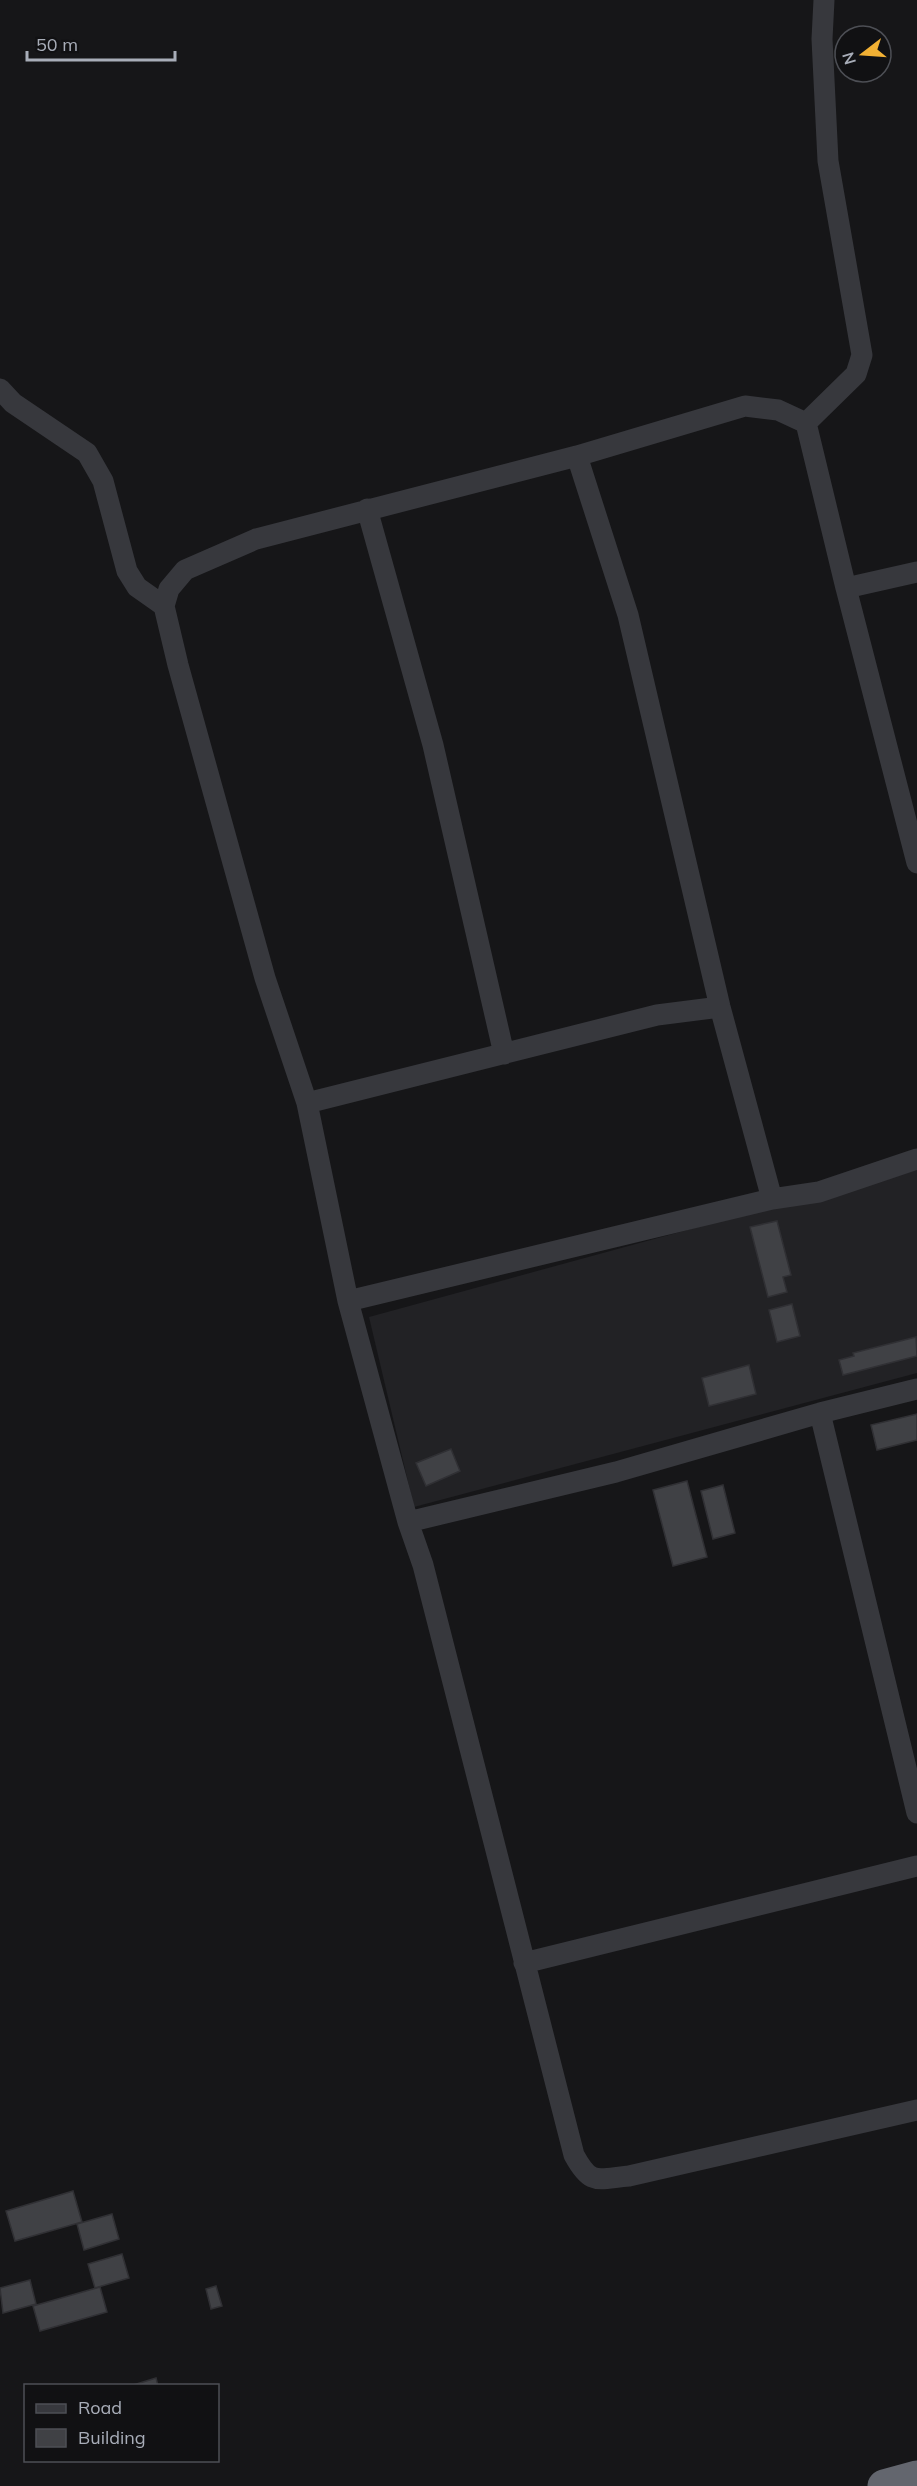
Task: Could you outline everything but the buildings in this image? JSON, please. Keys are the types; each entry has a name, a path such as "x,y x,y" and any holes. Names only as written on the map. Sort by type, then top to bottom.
{"highway":[{"path":"884,2486 917,2477"}],"street":[{"path":"806,423 856,374 862,355 828,161 822,39 824,0"},
{"path":"0,389 13,403 87,453 103,481 127,571 137,587 164,606"},
{"path":"806,423 778,410 745,406 577,456 255,539 185,570 169,589 164,606 266,978 307,1103 348,1301 408,1522 423,1565 574,2155 584,2174 596,2179 628,2176 917,2110"},
{"path":"806,423 917,862"},
{"path":"577,456 628,615 720,1007 772,1199"},
{"path":"367,509 433,745 504,1053"},
{"path":"846,588 917,572"},
{"path":"307,1103 657,1015 720,1007"},
{"path":"348,1301 772,1199 819,1192 917,1159"},
{"path":"408,1522 616,1472 820,1413 917,1389"},
{"path":"820,1413 917,1813"},
{"path":"524,1963 917,1866"}],"shaded area":[{"path":"917,1167 917,1373 414,1507 369,1317"}]}
